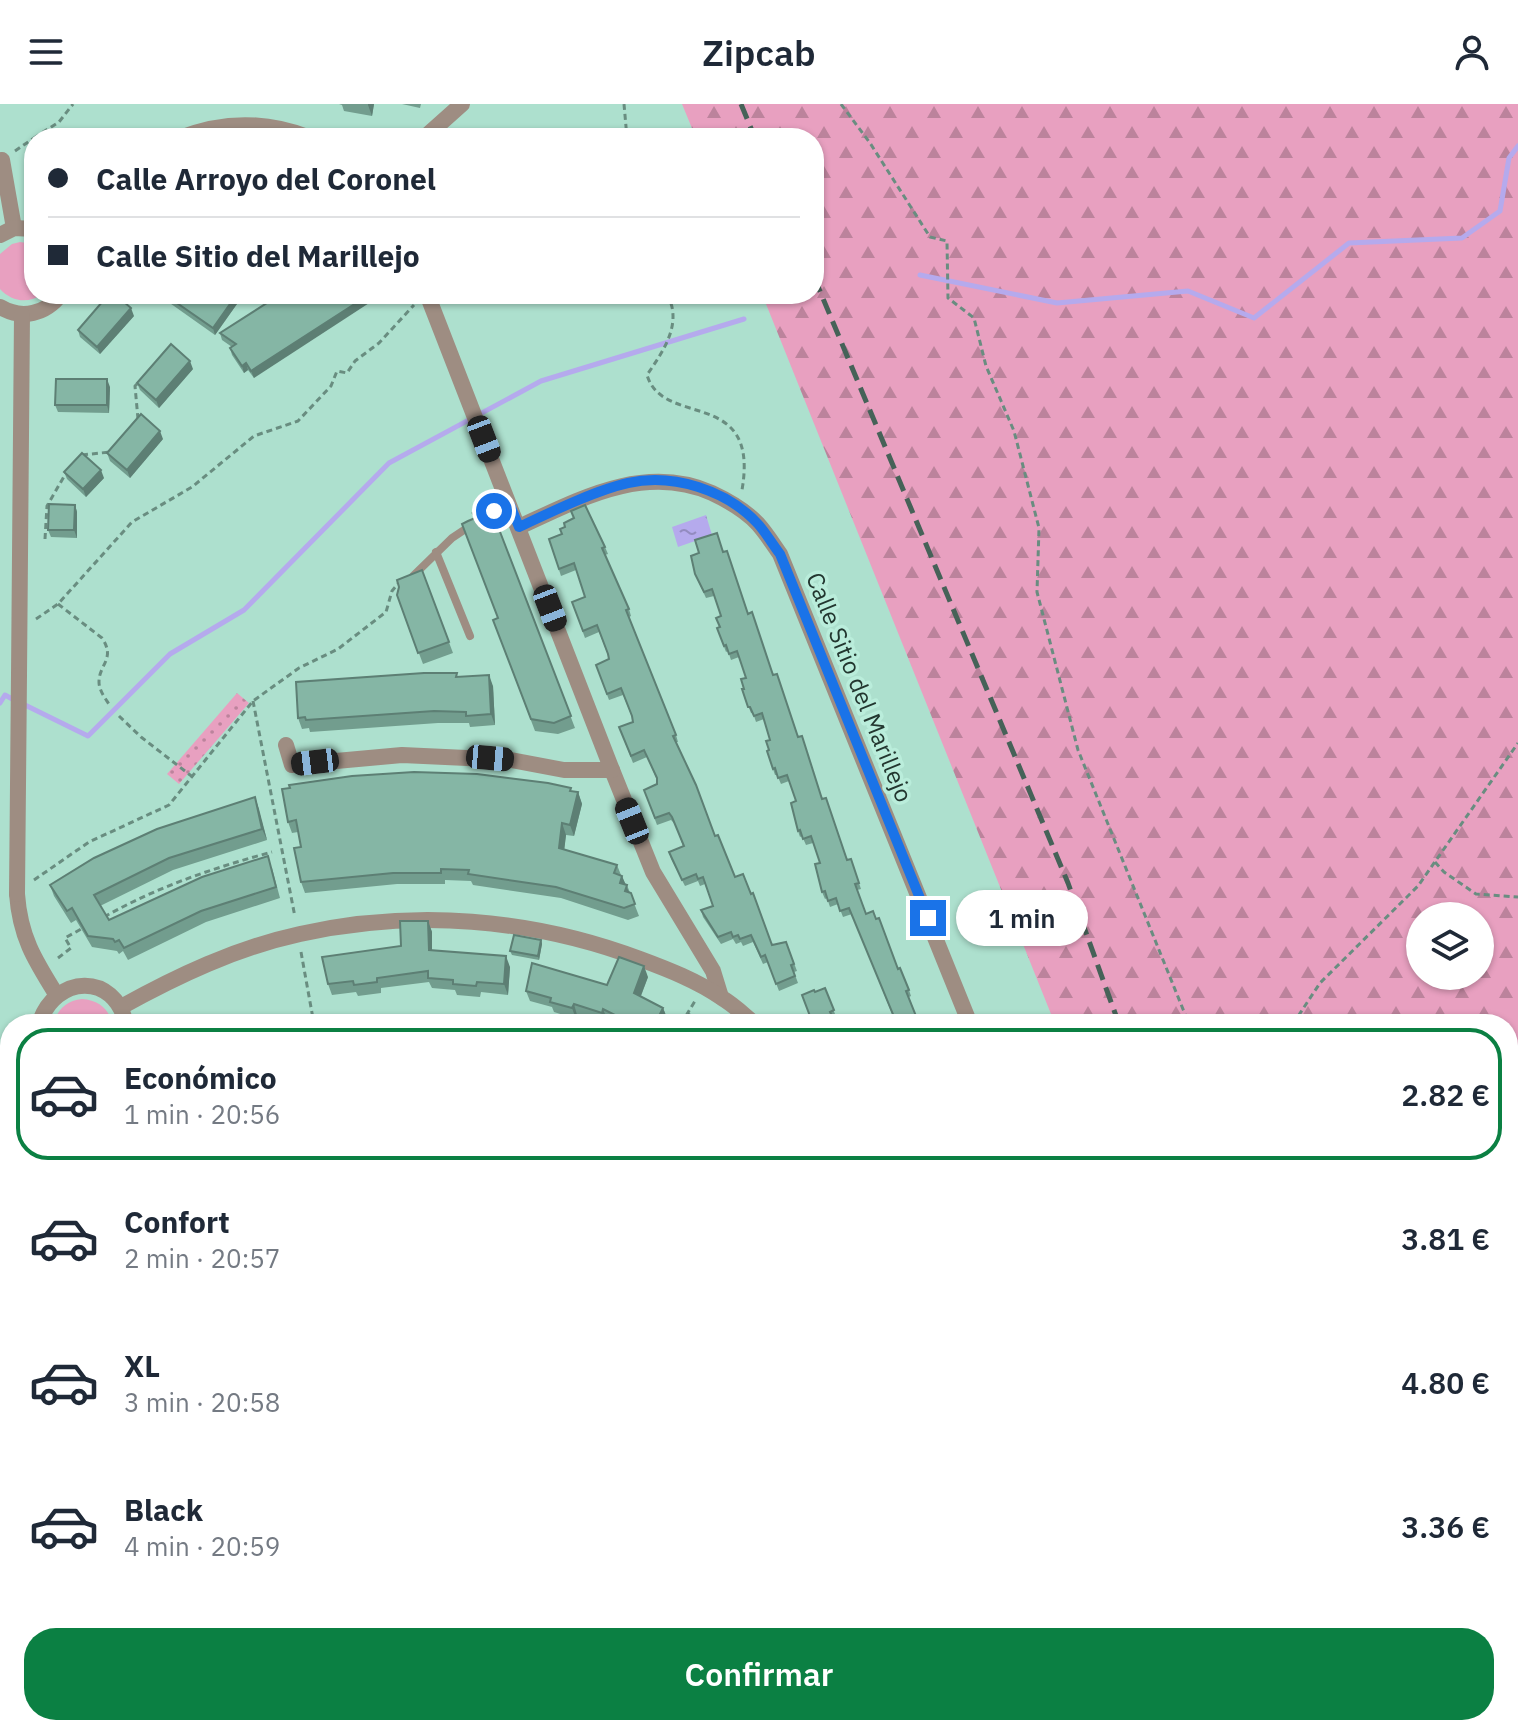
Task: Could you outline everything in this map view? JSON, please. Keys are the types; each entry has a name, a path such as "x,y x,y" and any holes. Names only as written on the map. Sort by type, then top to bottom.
{"street":[{"path":"435,128 462,104"},
{"path":"208,128 255,124 278,128"},
{"path":"2,160 7,232"},
{"path":"0,307 22,315 36,313 52,304"},
{"path":"431,304 506,503 519,527 653,872 713,971 721,997"},
{"path":"22,315 19,922 26,942 56,994"},
{"name":"Calle Sitio del Marillejo","path":"519,527 628,483 661,480 694,485 739,508 757,523 780,554 966,1014"},
{"path":"286,745 292,765 386,756 442,756 511,760 564,770 612,770"},
{"path":"121,1007 197,968 260,945 298,934 360,923 422,919 484,922 546,931 592,943 665,969 721,997 742,1014"},
{"path":"42,1014 56,994 72,986 91,986 108,993 121,1007 123,1014"}],"lane":[{"path":"413,576 436,552 481,519"},
{"path":"436,552 470,636"}],"path":[{"path":"50,128 59,122 73,104"},
{"path":"624,104 626,128"},
{"path":"841,104 870,143 930,237 947,241 948,298 974,318 986,366 1017,444 1039,528 1037,592 1078,750 1185,1014"},
{"path":"20,630 58,604 132,522 192,487 254,436 298,421 331,386 337,371 347,373 355,361 379,343 414,304"},
{"path":"671,304 674,326 647,375 651,389 672,403 719,418 741,441 746,468 739,508"},
{"path":"139,419 135,386 142,378"},
{"path":"75,463 82,455 110,452"},
{"path":"45,539 47,506 67,471"},
{"path":"465,518 487,505"},
{"path":"20,889 89,842 169,805 194,778 253,701 299,668 338,649 386,612 392,591 400,580"},
{"path":"58,604 108,646 108,657 99,679 100,688 110,706"},
{"path":"253,701 294,909"},
{"path":"119,716 194,778"},
{"path":"1300,1014 1320,983 1418,886 1518,743"},
{"path":"100,919 176,882 272,852"},
{"path":"1435,862 1476,894 1518,897"},
{"path":"58,958 71,948 65,938 89,925"},
{"path":"301,952 312,1014"},
{"path":"687,1014 694,1001"}],"green space":[{"path":"682,104 1518,104 1518,1014 1051,1014 766,304 824,304 824,128 692,128"},
{"path":"24,243 24,300 10,297 0,289 0,254 12,244"},
{"path":"237,693 249,703 179,784 167,774"},
{"path":"82,999 93,1001 108,1014 57,1014 71,1002"}],"water":[{"path":"706,515 712,535 678,547 672,527"}],"building":[{"path":"100,304 126,304 131,308 97,347 78,330"},
{"path":"178,304 230,304 213,328"},
{"path":"265,304 355,304 251,371 246,363 242,366 230,348 236,344 220,333"},
{"path":"171,344 190,361 156,400 137,383"},
{"path":"56,379 107,379 107,405 55,405"},
{"path":"141,414 160,431 127,470 107,453"},
{"path":"82,453 101,470 83,489 64,472"},
{"path":"49,504 75,505 74,530 48,530"},
{"path":"585,505 605,547 602,548 629,609 626,610 676,735 673,736 715,836 718,835 735,877 743,874 753,893 772,945 786,942 795,976 776,984 765,955 761,957 751,935 740,939 738,935 733,937 731,932 718,937 701,910 713,906 703,877 698,879 696,874 682,880 669,852 684,846 669,813 655,818 644,790 657,784 657,778 644,750 631,756 619,727 633,722 632,716 621,688 607,694 596,665 609,659 597,625 583,631 572,602 585,597 574,563 559,569 549,539 562,534 560,529 565,527 564,523 574,518 571,511"},
{"path":"492,511 571,716 554,723 531,719 493,620 498,618 462,524"},
{"path":"717,533 723,552 727,551 748,614 752,612 798,737 802,736 822,799 826,798 847,860 851,859 859,883 855,884 866,914 873,911 876,919 879,918 909,990 906,991 915,1014 893,1014 849,908 840,911 836,898 828,901 825,891 822,892 815,864 820,863 811,836 803,839 798,831 791,803 796,801 787,775 778,778 773,769 767,751 766,741 770,740 762,713 754,716 748,707 741,679 746,678 737,651 729,654 724,646 716,618 721,616 712,589 704,592 695,574 691,556 699,553 695,540"},
{"path":"422,570 449,642 418,653 397,595 397,580"},
{"path":"457,673 456,677 489,675 491,714 466,716 466,712 434,711 306,720 305,717 298,718 296,682"},
{"path":"414,772 477,774 548,783 578,792 570,825 562,823 559,848 617,865 614,873 622,876 620,883 627,885 625,891 631,893 635,904 624,908 556,887 468,874 469,870 441,869 441,873 393,873 301,882 294,848 301,847 296,820 288,822 282,789 290,788 289,785 352,776"},
{"path":"255,797 262,829 169,858 94,895 109,920 202,877 268,856 276,887 201,911 124,948 119,940 115,942 113,939 88,936 72,908 67,911 50,885 94,858 157,829"},
{"path":"400,921 428,921 429,950 506,956 504,984 453,984 453,980 428,978 428,971 377,978 377,982 354,985 353,981 328,984 322,957 401,946"},
{"path":"514,935 541,940 538,956 510,951"},
{"path":"619,957 644,966 634,993 663,1008 660,1014 613,1014 603,1009 602,1013 574,1004 572,1008 550,1002 551,998 526,991 532,963 607,985"},
{"path":"825,988 834,1010 831,1014 809,1014 802,995"}],"waterway":[{"path":"920,275 1057,303 1188,291 1254,318 1349,243 1462,238 1500,211 1509,158 1518,146"},
{"path":"23,704 88,736 170,654 244,610 389,463 541,381 744,319"},
{"path":"0,703 5,695 14,700"}],"railway":[{"path":"741,104 751,128"},
{"path":"824,301 1068,883 1115,1014"}],"route":[{"path":"494,511 510,505 519,527 628,483 661,480 694,485 731,502 757,523 780,554 928,918"}]}
